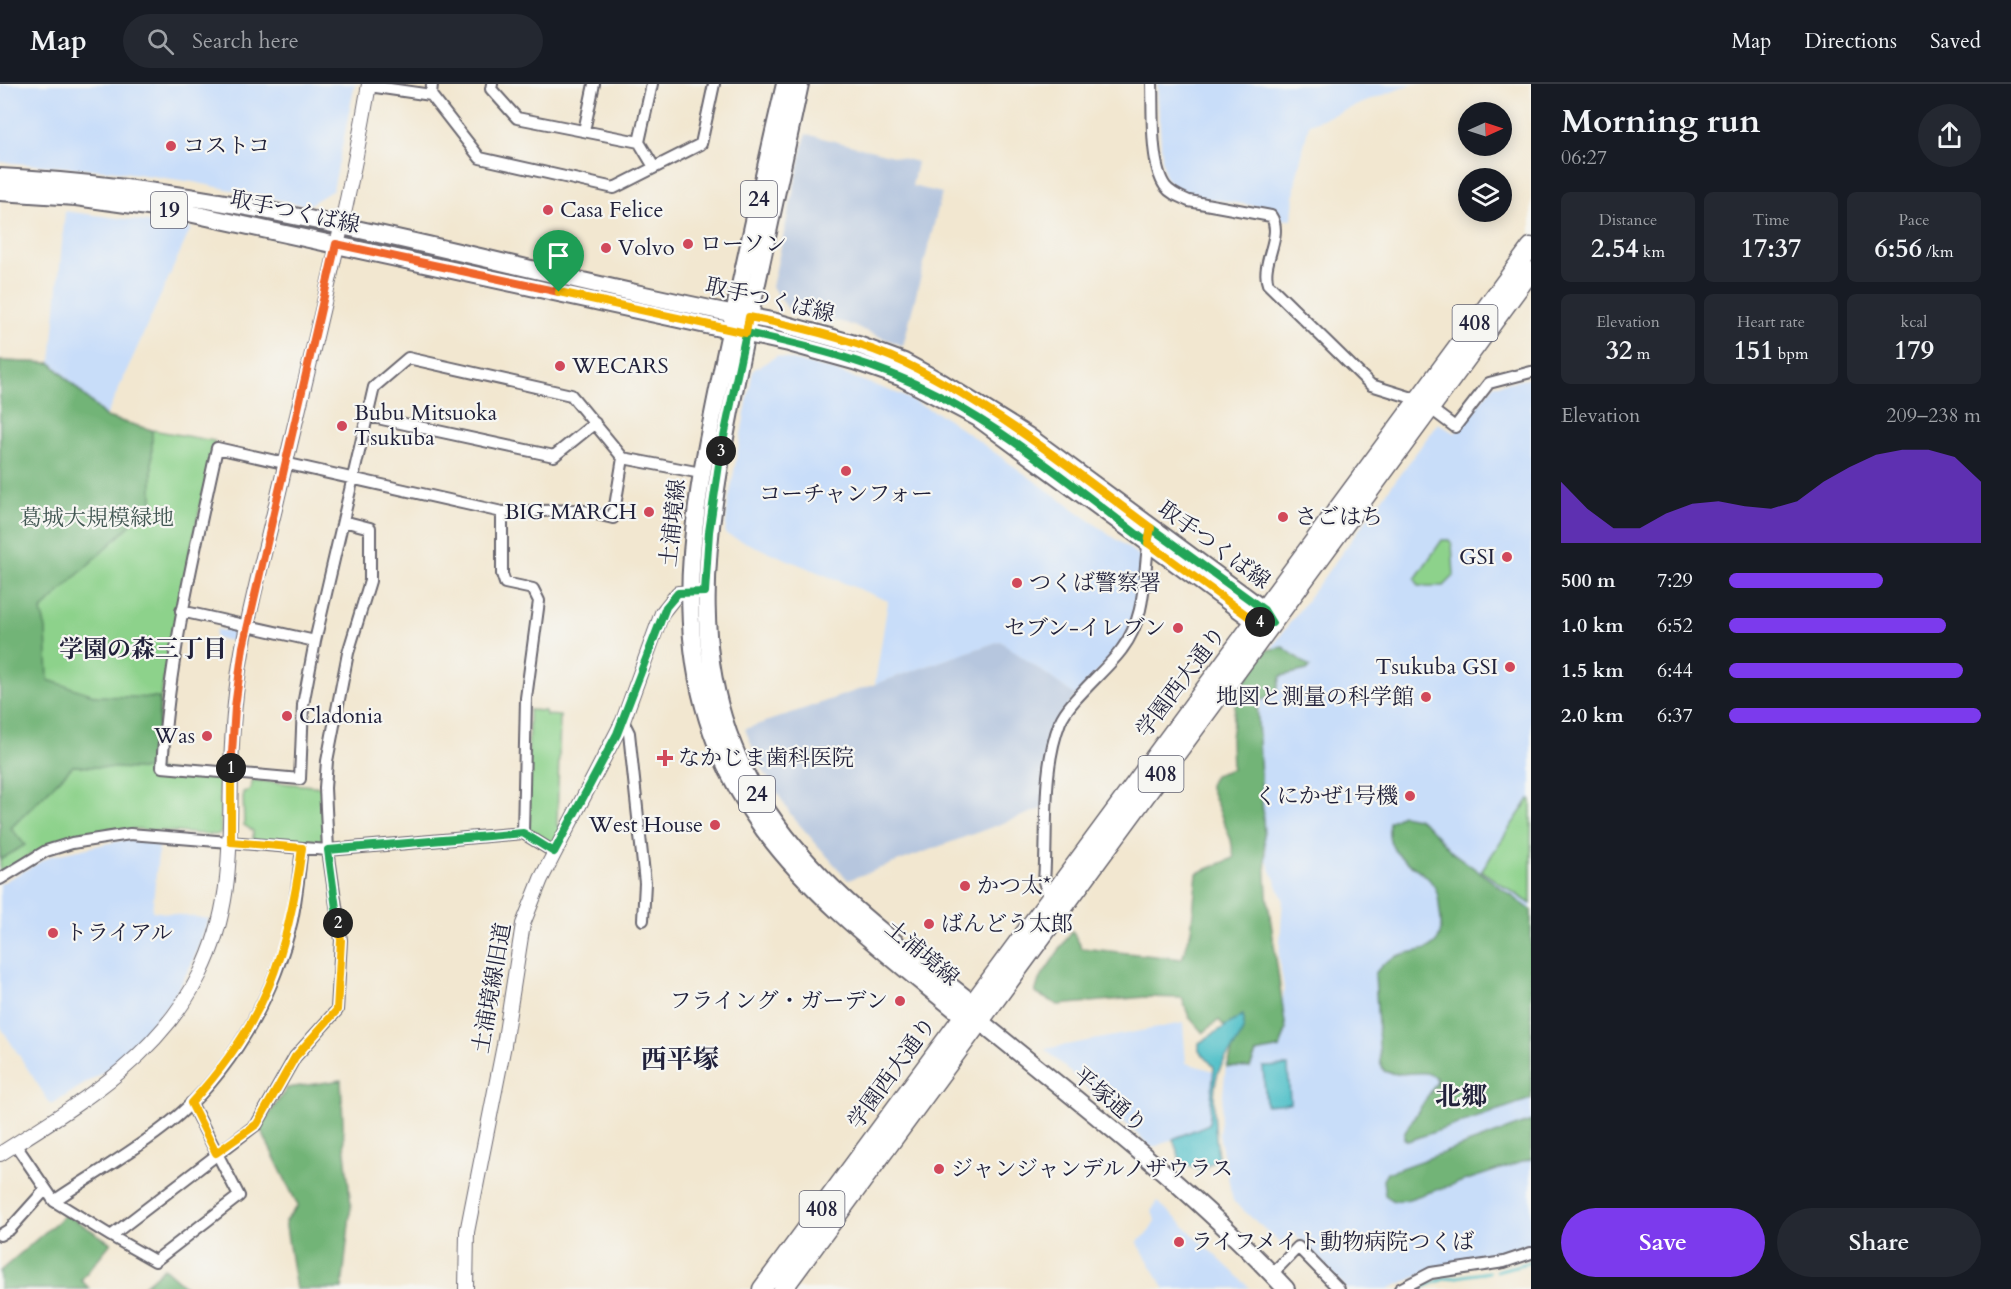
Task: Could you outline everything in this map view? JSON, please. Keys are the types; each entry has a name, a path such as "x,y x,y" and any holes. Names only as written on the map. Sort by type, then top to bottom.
{"highway":[{"name":"学園西大通り","path":"1425,404 1531,247"},
{"name":"学園西大通り","path":"762,1289 1050,898 1425,404 1531,271"},
{"name":"学園西大通り","path":"783,1289 981,1022 1264,618"}],"main road":[{"name":"土浦境線","path":"697,592 740,324 785,84"},
{"name":"土浦境線","path":"800,84 701,473 689,565 697,592 716,689 739,759 768,811 810,863 968,1010"},
{"name":"取手つくば線","path":"0,177 77,182 173,194 340,227 740,324 854,361 935,394 1011,441 1149,535 1264,618"},
{"name":"取手つくば線","path":"0,192 138,205 740,324"},
{"name":"平塚通り","path":"968,1010 1204,1208 1286,1289"}],"street":[{"path":"492,84 491,89 517,118 639,142"},
{"path":"584,131 594,84"},
{"path":"652,84 639,142 654,167"},
{"path":"0,1154 117,1076 147,1049 180,1008 201,971 219,922 228,882 231,842 231,773 235,707 248,627 340,227 369,85 432,89 480,158 614,188 700,144 714,84"},
{"path":"1152,84 1156,160 1165,186 1176,196 1189,201 1271,216 1275,225 1265,276 1268,284 1371,385 1425,404 1455,427 1489,383 1531,372"},
{"path":"623,458 613,518 580,510 502,512 353,478 217,448 181,611 167,700 162,766 300,779 303,705 315,641 353,478 368,416 374,387 408,358 571,395 623,458 701,473"},
{"path":"368,416 554,456 595,423"},
{"path":"502,512 502,574 505,583 533,589 539,601 526,698 523,833"},
{"path":"111,1236 216,1153 257,1124 295,1057 337,1010 341,940 328,850 325,788 327,761 348,653 370,581 372,561 370,528 343,521"},
{"path":"1050,898 1044,882 1049,775 1054,742 1062,719 1123,648 1136,625 1143,597 1149,535"},
{"name":"土浦境線旧道","path":"466,1289 467,1232 504,1045 517,951 531,901 554,852 623,721 662,613 672,597 678,593 697,592"},
{"path":"181,611 315,641"},
{"path":"623,721 629,733 645,883 643,920"},
{"path":"0,879 46,851 72,843 130,834 328,850 523,833 554,852"},
{"path":"54,1200 144,1142 191,1103 235,1049 273,978 292,920 302,848"},
{"path":"15,1144 54,1200 155,1261 239,1196 191,1103"},
{"path":"0,1235 10,1229 45,1190"},
{"path":"1272,1274 1298,1247 1339,1289"},
{"path":"1400,1289 1431,1273 1504,1262 1531,1253"}],"shaded area":[{"name":"コストコ","path":"0,84 355,84 333,190 307,206 193,182 116,171 0,162"},
{"path":"1157,84 1412,84 1309,124 1296,179 1292,219 1282,220 1278,212 1273,209 1193,196 1172,186 1165,177 1162,159"},
{"path":"806,134 917,162 912,186 942,193 903,346 846,323 788,309 772,287"},
{"path":"65,211 191,228 106,417 51,363"},
{"path":"777,356 835,371 899,394 945,417 1141,557 1143,572 1136,614 1119,648 1076,696 1000,641 875,684 888,601 725,534 728,504 753,370"},
{"path":"1531,378 1531,1247 1518,1254 1437,1268 1388,1289 1347,1289 1293,1232 1280,1243 1233,1201 1219,1135 1226,1064 1249,1039 1281,1011 1284,989 1279,957 1283,899 1266,859 1257,802 1259,680 1252,674 1438,423 1455,433 1494,385"},
{"path":"225,627 234,628 232,641 215,638 216,629 225,631"},
{"path":"1000,641 1076,696 1060,715 1044,808 848,880 791,815 760,765 745,729"},
{"path":"160,837 152,911 209,919 192,963 172,1000 130,1049 108,1069 51,1105 0,1026 0,884 51,856 132,838"},
{"path":"1183,1023 1186,1063 1214,1071 1209,1124 1152,1148 1045,1049"},
{"path":"1157,1201 1250,1288 1165,1289 1137,1242 1147,1234 1155,1221 1152,1210"}],"green space":[{"name":"葛城大規模緑地","path":"0,361 51,363 106,417 152,430 215,441 172,634 161,697 157,770 216,776 219,781 221,833 216,835 134,829 32,854 0,872"},
{"path":"0,361 51,363 106,417 152,430 152,503 41,611 46,629 48,680 97,696 159,698 157,770 73,766 11,828 25,845 0,860"},
{"path":"1442,540 1449,540 1452,544 1454,576 1444,586 1419,586 1415,579"},
{"path":"1283,647 1310,667 1307,670 1281,676 1276,694 1257,702 1267,894 1286,1030 1280,1048 1256,1053 1250,1068 1227,1067 1232,1053 1232,1042 1227,1031 1219,1020 1203,1033 1189,1017 1182,998 1145,997 1058,1005 1035,993 1039,980 1072,931 1082,948 1182,959 1191,931 1197,873 1234,858 1231,840 1209,785 1214,775 1232,769 1231,738 1237,691 1267,650"},
{"path":"529,710 545,711 546,715 560,716 557,826 563,826 553,845 549,846 527,829"},
{"path":"253,780 322,787 325,838 309,844 253,840 253,831 244,825 243,792 250,790"},
{"path":"1529,799 1531,801 1531,904 1481,871"},
{"path":"1402,815 1417,818 1425,823 1452,852 1531,910 1531,1099 1408,1141 1404,1139 1404,1133 1437,1082 1436,1078 1424,1073 1397,1074 1384,1071 1380,1061 1375,974 1385,963 1397,956 1430,947 1437,941 1441,930 1436,890 1422,873 1398,855 1392,847 1389,822"},
{"path":"341,1080 344,1143 351,1205 342,1289 296,1289 285,1221 298,1206 260,1128 287,1088"},
{"path":"1531,1121 1531,1159 1406,1200 1394,1201 1385,1195 1383,1180 1387,1173"},
{"path":"66,1214 111,1243 81,1280 90,1289 0,1289 0,1271"},
{"path":"164,1268 187,1288 189,1289 140,1289"}],"water":[{"path":"1243,1015 1243,1030 1221,1066 1214,1093 1218,1158 1201,1171 1181,1163 1173,1139 1209,1124 1214,1067 1199,1050 1199,1043"},
{"path":"1288,1066 1290,1103 1266,1105 1263,1067"}],"waterway":[{"path":"1496,1271 1531,1262"},
{"path":"1417,1289 1444,1279 1489,1272"}],"place":[{"name":"コストコ","path":"171,146"},
{"name":"Casa Felice","path":"548,210"},
{"name":"ローソン","path":"688,244"},
{"name":"Volvo","path":"606,248"},
{"name":"WECARS","path":"560,366"},
{"name":"Bubu Mitsuoka Tsukuba","path":"342,426"},
{"name":"コーチャンフォー","path":"846,471"},
{"name":"BIG MARCH","path":"649,512"},
{"name":"さごはち","path":"1283,517"},
{"name":"GSI","path":"1507,557"},
{"name":"つくば警察署","path":"1017,583"},
{"name":"セブン-イレブン","path":"1178,628"},
{"name":"Tsukuba GSI","path":"1510,667"},
{"name":"地図と測量の科学館","path":"1426,697"},
{"name":"Cladonia","path":"287,716"},
{"name":"Was","path":"207,736"},
{"name":"なかじま歯科医院","path":"665,758"},
{"name":"くにかぜ1号機","path":"1410,796"},
{"name":"West House","path":"715,825"},
{"name":"かつ太*","path":"965,886"},
{"name":"ばんどう太郎","path":"929,924"},
{"name":"トライアル","path":"53,933"},
{"name":"フライング・ガーデン","path":"900,1001"},
{"name":"ジャンジャンデルノザウラス","path":"939,1169"},
{"name":"ライフメイト動物病院つくば","path":"1179,1242"}],"district":[{"name":"学園の森三丁目","path":"143,649"},
{"name":"西平塚","path":"680,1059"},
{"name":"北郷","path":"1461,1096"}],"route":[{"path":"559,292 336,244 243,647 232,740 231,842 302,848 298,882 287,939 266,995 235,1049 218,1073 191,1103 216,1153 257,1124 295,1057 337,1010 341,940 328,850 523,833 554,852 578,810 628,710 662,613 672,597 678,593 705,592 713,495 746,333 854,361 900,377 935,394 978,418 1021,448 1148,543 1151,528 1264,610 1272,623 1256,622 1148,543 1151,528 1028,436 904,362 826,334 772,321 749,317 746,333 559,292"}]}
